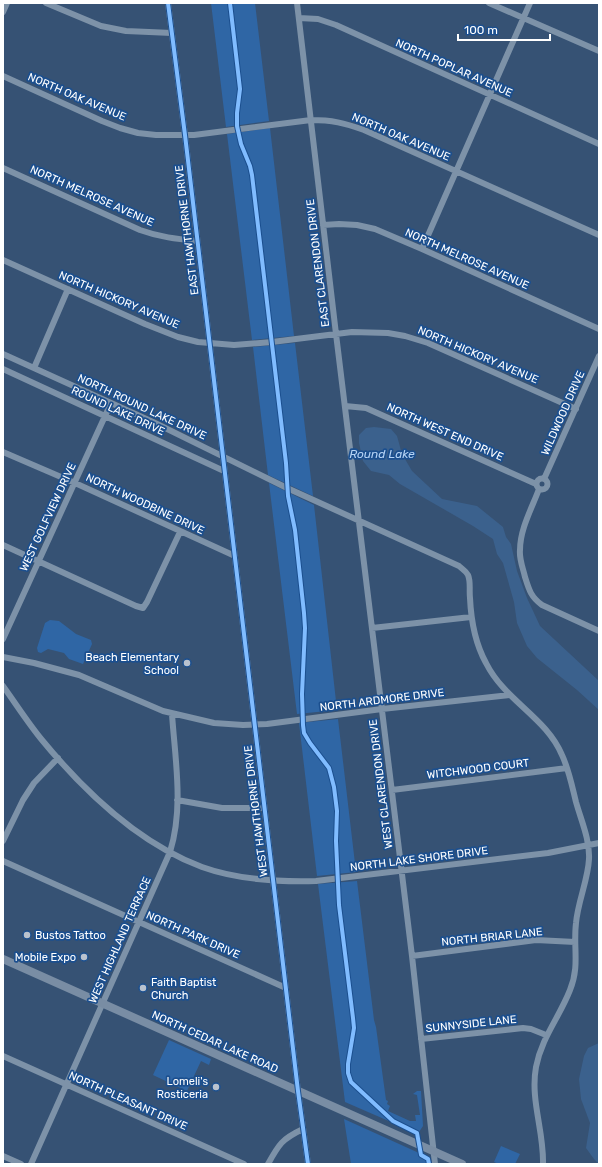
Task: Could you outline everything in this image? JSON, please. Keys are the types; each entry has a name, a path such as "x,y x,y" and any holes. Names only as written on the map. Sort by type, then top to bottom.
{"main road":[{"name":"NORTH CEDAR LAKE ROAD","path":"3,958 462,1164"}],"street":[{"path":"3,12 7,3"},
{"path":"46,3 101,26 126,31 172,33"},
{"name":"EAST HAWTHORNE DRIVE","path":"168,3 223,456"},
{"name":"EAST CLARENDON DRIVE","path":"297,3 359,521"},
{"path":"489,3 599,51"},
{"path":"422,249 530,3"},
{"name":"NORTH POPLAR AVENUE","path":"299,18 318,19 336,25 599,144"},
{"name":"NORTH OAK AVENUE","path":"3,76 120,128 156,135 185,135 311,120 328,120 344,123 364,130 599,235"},
{"name":"NORTH MELROSE AVENUE","path":"3,168 153,235 173,239 197,241"},
{"name":"NORTH MELROSE AVENUE","path":"323,225 357,225 375,229 599,329"},
{"name":"NORTH HICKORY AVENUE","path":"3,260 145,324 178,337 198,342 234,344 272,342 352,332 388,333 405,336 428,343 576,409"},
{"path":"34,368 68,289"},
{"name":"NORTH ROUND LAKE DRIVE","path":"3,354 111,403 287,488 459,566 466,572 470,581 471,617"},
{"name":"WILDWOOD DRIVE","path":"599,356 544,478 538,480 538,486 524,527 520,551 521,562 530,592 535,600 542,605 599,631"},
{"name":"ROUND LAKE DRIVE","path":"3,369 224,471"},
{"name":"WEST GOLFVIEW DRIVE","path":"3,639 111,403"},
{"name":"NORTH WEST END DRIVE","path":"345,406 366,408 538,486"},
{"name":"NORTH WOODBINE DRIVE","path":"3,452 75,482 180,532 235,556"},
{"name":"WEST HAWTHORNE DRIVE","path":"223,456 264,808 308,1164"},
{"name":"WILDWOOD DRIVE","path":"538,486 544,489 547,486 547,482 544,478"},
{"name":"WEST CLARENDON DRIVE","path":"359,521 402,871 435,1164"},
{"path":"3,545 143,608 180,532"},
{"path":"372,628 471,617 481,654 493,675 501,686 546,728 556,742 567,768 588,845 589,859 576,921 577,953 574,978 570,991 546,1035 540,1050 536,1069 534,1098 544,1153 544,1164"},
{"name":"NORTH ARDMORE DRIVE","path":"3,657 34,663 79,675 172,714 214,723 243,725 254,724 510,695"},
{"name":"NORTH LAKE SHORE DRIVE","path":"3,686 41,739 86,788 111,810 134,829 170,852 204,867 229,874 273,881 316,881 548,853 599,843"},
{"name":"WEST HIGHLAND TERRACE","path":"31,1164 170,852 175,828 177,800 172,714"},
{"path":"3,841 23,800 34,784 58,758"},
{"name":"WITCHWOOD COURT","path":"392,790 567,768"},
{"path":"177,800 222,808 264,808"},
{"name":"NORTH PARK DRIVE","path":"3,861 286,988"},
{"name":"NORTH BRIAR LANE","path":"412,956 536,940 576,942"},
{"name":"SUNNYSIDE LANE","path":"421,1039 523,1028 531,1029 546,1035"},
{"name":"NORTH PLEASANT DRIVE","path":"3,1056 244,1164"},
{"path":"268,1164 278,1147 287,1136 303,1129"},
{"path":"3,1156 21,1164"}],"shaded area":[{"path":"211,3 255,3 269,121 226,127"},
{"path":"270,128 294,336 252,340 227,134"},
{"path":"295,343 313,496 268,475 253,347"},
{"path":"269,483 314,505 337,710 297,714"},
{"path":"50,620 59,621 76,634 91,640 92,644 83,664 69,659 64,653 48,649 41,653 38,652 37,648 45,623"},
{"path":"338,719 356,872 317,876 299,723"},
{"path":"357,881 374,1020 386,1100 388,1101 387,1104 390,1106 388,1111 410,1121 416,1121 415,1115 420,1115 417,1095 413,1094 417,1091 421,1091 423,1126 419,1132 414,1132 345,1102 318,884"},
{"path":"169,1040 211,1059 209,1065 201,1061 187,1091 153,1075"},
{"path":"344,1119 419,1153 427,1159 429,1164 351,1164"},
{"path":"501,1146 520,1154 515,1164 499,1164 494,1162"}],"water":[{"name":"Round Lake","path":"374,427 391,429 397,436 402,454 412,471 442,499 477,506 503,527 506,537 511,544 517,571 527,598 540,626 599,681 599,710 537,658 527,646 517,623 514,602 503,563 497,554 493,539 400,484 389,475 371,471 363,461 359,443 359,435 366,428"},
{"path":"599,1043 599,1164 586,1148 590,1123 581,1099 579,1079 584,1056 588,1048"}],"cycle path":[{"path":"168,3 308,1164"},
{"path":"230,3 240,89 237,126 241,144 252,175 286,463 288,496 295,530 304,613 305,628 302,694 304,733 329,768 334,787 337,811 336,841 339,905 354,1028 348,1073 351,1082 393,1121 417,1133 421,1155 428,1159 429,1164"}],"place":[{"name":"Beach Elementary School","path":"187,663"},
{"name":"Bustos Tattoo","path":"27,935"},
{"name":"Mobile Expo","path":"84,957"},
{"name":"Faith Baptist Church","path":"143,988"},
{"name":"Lomeli's Rosticeria","path":"216,1087"}]}
